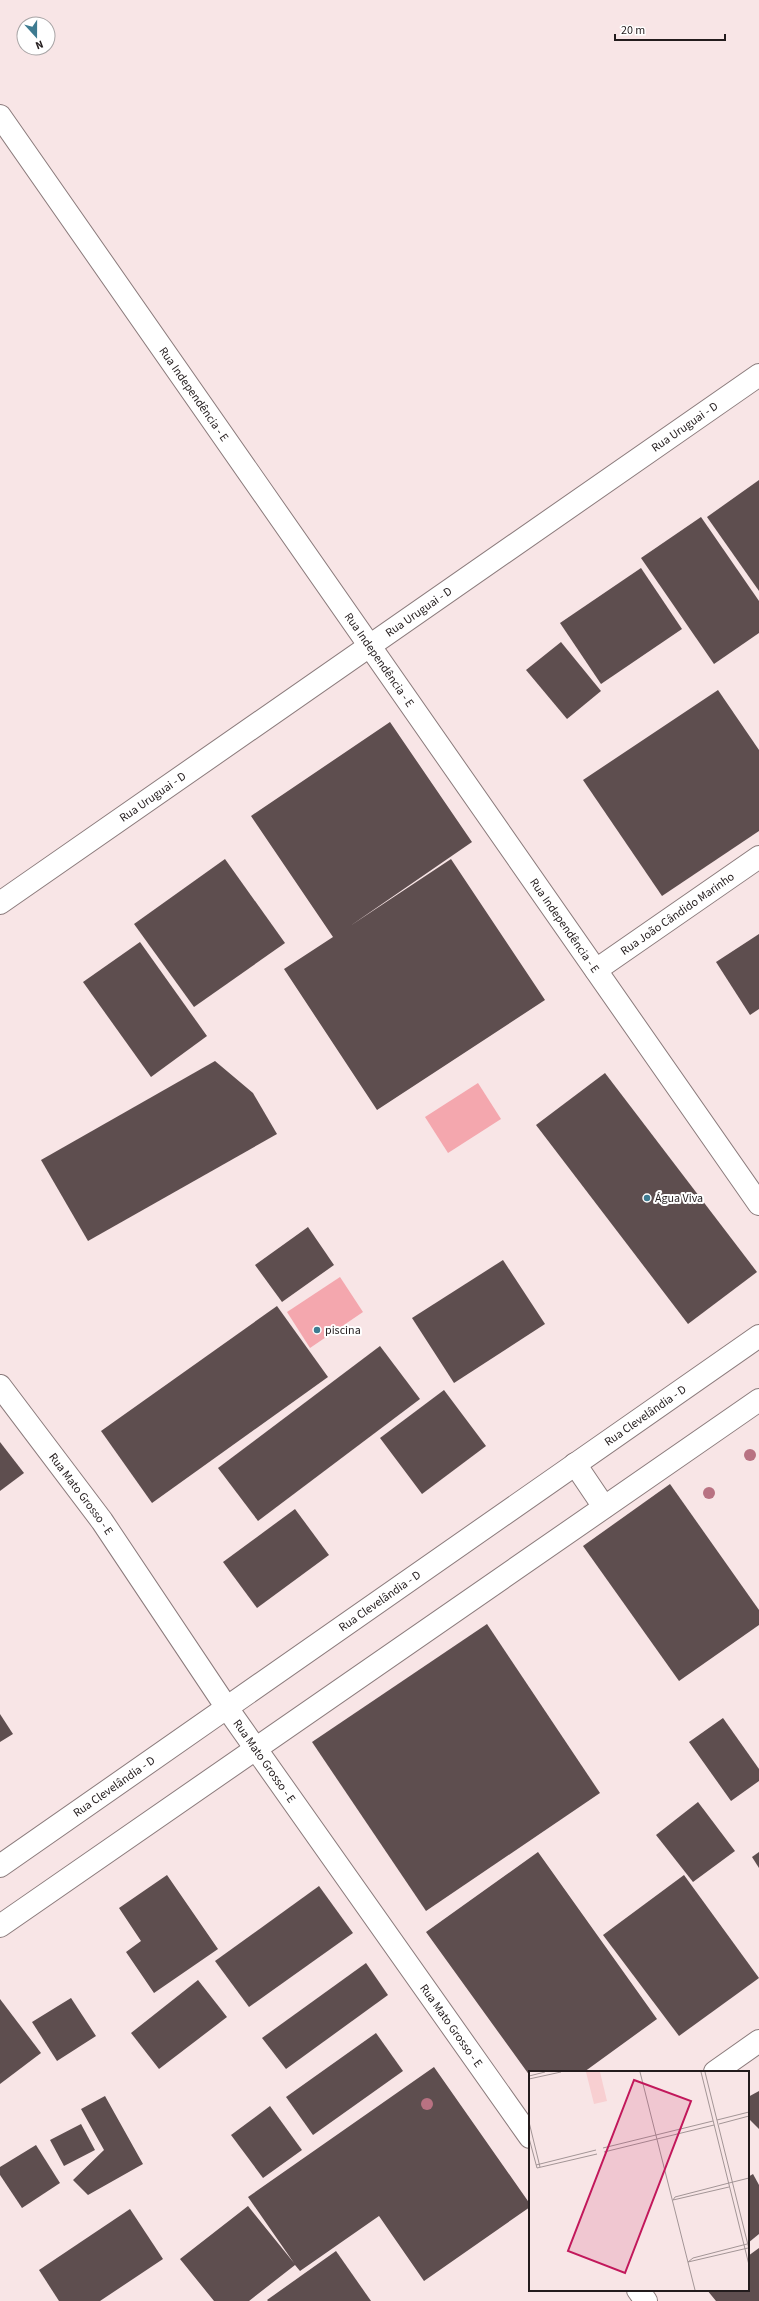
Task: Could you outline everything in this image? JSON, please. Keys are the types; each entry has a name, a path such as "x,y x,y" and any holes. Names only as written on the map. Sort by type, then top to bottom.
{"street":[{"name":"Rua Independência - E","path":"0,116 759,1204"},
{"name":"Rua Uruguai - D","path":"0,903 369,645 759,376"},
{"name":"Rua João Cândido Marinho","path":"596,970 759,857"},
{"name":"Rua Clevelândia - D","path":"0,1866 759,1336"},
{"name":"Rua Mato Grosso - E","path":"0,1386 102,1521 227,1708 529,2136"},
{"path":"0,1926 759,1400"},
{"path":"575,1464 604,1508"},
{"path":"716,2071 759,2041"},
{"path":"639,2291 646,2301"}],"shaded area":[{"path":"478,1083 501,1119 448,1153 425,1117"},
{"name":"piscina","path":"340,1277 363,1312 310,1348 287,1312"}],"building":[{"path":"759,480 759,591 707,517"},
{"path":"701,517 759,601 759,633 714,664 641,558"},
{"path":"641,568 682,629 601,684 560,623"},
{"path":"561,642 601,691 567,719 526,670"},
{"path":"718,690 759,750 759,831 662,896 583,780"},
{"path":"390,722 472,842 350,926 451,859 545,1000 377,1110 284,969 333,937 251,816"},
{"path":"225,859 285,943 194,1007 134,924"},
{"path":"759,934 759,1009 750,1015 716,962"},
{"path":"140,942 207,1036 151,1077 83,982"},
{"path":"215,1061 253,1093 277,1134 88,1241 41,1160"},
{"name":"Água Viva","path":"605,1073 757,1272 688,1324 536,1125"},
{"path":"308,1227 334,1265 282,1302 255,1265"},
{"path":"503,1260 545,1324 454,1383 412,1318"},
{"path":"277,1306 328,1377 152,1503 101,1431"},
{"path":"380,1346 420,1399 258,1521 218,1468"},
{"path":"444,1390 486,1446 422,1494 380,1438"},
{"path":"0,1442 24,1473 0,1491"},
{"path":"670,1484 759,1610 759,1625 679,1681 583,1546"},
{"path":"295,1509 329,1555 257,1608 223,1562"},
{"path":"487,1624 600,1793 426,1911 312,1742"},
{"path":"0,1714 13,1734 0,1742"},
{"path":"723,1718 759,1769 759,1781 731,1801 689,1742"},
{"path":"698,1802 735,1851 693,1882 656,1835"},
{"path":"538,1852 657,2019 585,2071 529,2071 529,2075 426,1932"},
{"path":"759,1852 759,1868 752,1857"},
{"path":"167,1875 218,1949 154,1993 126,1952 141,1941 119,1908"},
{"path":"684,1875 759,1978 679,2036 603,1935"},
{"path":"319,1886 353,1933 249,2007 215,1961"},
{"path":"366,1963 388,1995 286,2069 262,2038"},
{"path":"198,1980 227,2017 159,2069 131,2033"},
{"path":"71,1998 96,2036 57,2061 32,2022"},
{"path":"0,1999 41,2053 0,2084"},
{"path":"376,2033 403,2071 313,2135 286,2097"},
{"path":"434,2067 529,2203 529,2208 424,2281 379,2216 300,2271 295,2265 249,2301 214,2301 180,2259 248,2206 294,2263 248,2197"},
{"path":"759,2091 759,2129 749,2119 749,2096"},
{"path":"105,2096 143,2164 88,2195 73,2180 104,2150 81,2109"},
{"path":"270,2106 302,2150 263,2178 231,2135"},
{"path":"81,2124 95,2150 64,2166 50,2140"},
{"path":"36,2145 60,2183 22,2208 0,2175 0,2167"},
{"path":"753,2174 759,2185 759,2234 749,2242 749,2176"},
{"path":"130,2209 163,2259 100,2301 59,2301 39,2270"},
{"path":"759,2248 759,2301 716,2301 708,2291 749,2291 749,2255"},
{"path":"336,2251 371,2301 267,2300"}],"place":[{"name":"Água Viva","path":"647,1198"},
{"name":"piscina","path":"317,1330"}]}
